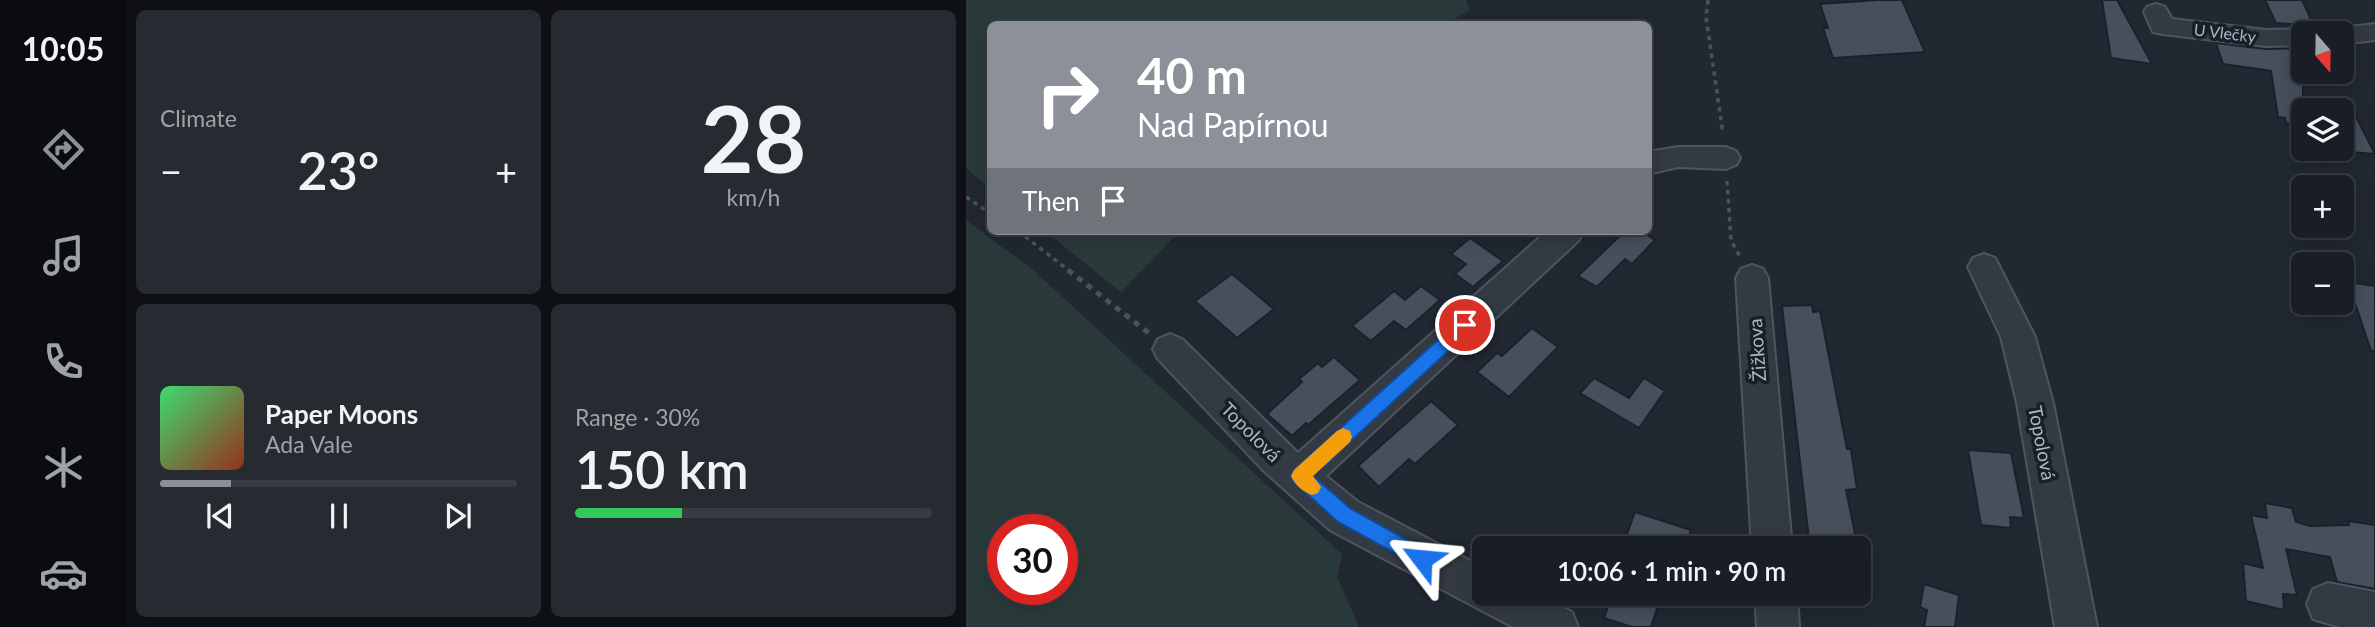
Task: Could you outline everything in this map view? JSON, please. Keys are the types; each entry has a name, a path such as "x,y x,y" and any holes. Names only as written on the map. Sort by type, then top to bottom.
{"street":[{"name":"U Vlečky","path":"2157,12 2162,26 2266,38 2291,37"},
{"path":"2354,35 2375,32"},
{"path":"1652,162 1678,157 1726,158"},
{"path":"1300,476 1564,235"},
{"name":"Topolová","path":"1984,267 2018,337 2032,390 2076,627"},
{"name":"Žižkova","path":"1752,278 1771,536"},
{"name":"Topolová","path":"1170,349 1276,458 1344,516 1472,584"},
{"path":"2328,604 2375,613"},
{"path":"1516,606 1557,627"},
{"path":"1777,606 1778,627"}],"path":[{"path":"1708,0 1706,18 1726,158 1731,240 1752,278"},
{"path":"966,197 987,211"},
{"path":"1023,235 1170,349"}],"shaded area":[{"path":"966,0 1466,0 1470,11 1449,21 987,21 987,186 966,168"},
{"path":"966,220 1033,270 1342,554 1337,577 1359,627 966,627"},
{"path":"1050,235 1176,235 1121,292"}],"building":[{"path":"1902,0 1925,52 1833,58 1823,28 1828,28 1820,4"},
{"path":"2102,0 2117,0 2152,64 2111,58"},
{"path":"2265,0 2302,0 2312,21 2291,21 2291,24 2276,23"},
{"path":"2216,43 2266,49 2291,48 2291,84 2303,84 2303,98 2291,98 2291,124 2286,123 2285,118 2278,117 2271,71 2223,64"},
{"path":"2354,113 2375,154 2354,152"},
{"path":"1621,235 1647,235 1655,240 1632,264 1625,259 1597,287 1578,276"},
{"path":"1470,238 1503,261 1473,287 1455,274 1466,264 1451,254"},
{"path":"1232,274 1274,309 1237,338 1195,301"},
{"path":"2354,283 2375,286 2375,351 2371,351 2354,300"},
{"path":"1421,286 1440,300 1406,330 1394,321 1371,341 1352,326 1394,291 1405,300"},
{"path":"1812,305 1813,312 1820,311 1847,449 1851,449 1857,489 1846,490 1856,536 1809,536 1782,306"},
{"path":"1532,328 1558,347 1509,397 1477,372 1497,353 1502,356"},
{"path":"1334,357 1360,380 1292,436 1267,414 1302,382 1299,379 1318,363 1322,367"},
{"path":"1594,378 1629,398 1644,378 1665,391 1639,428 1580,393"},
{"path":"1431,401 1458,425 1415,464 1409,459 1379,487 1358,466"},
{"path":"1968,450 2011,453 2024,518 2010,517 2011,528 1981,525"},
{"path":"2265,503 2292,508 2296,522 2310,526 2349,525 2348,521 2375,525 2375,589 2337,582 2330,557 2286,549 2297,595 2283,594 2284,610 2246,601 2243,563 2263,568 2251,515 2267,518"},
{"path":"1635,512 1691,530 1689,536 1626,536"},
{"path":"1924,584 1959,595 1955,627 1924,627 1927,610 1920,607"},
{"path":"1608,606 1658,606 1651,627 1632,627 1604,618"}],"slow traffic":[{"path":"1312,487 1300,476 1343,437"}],"route":[{"path":"1422,559 1344,516 1300,476 1465,325"}]}
